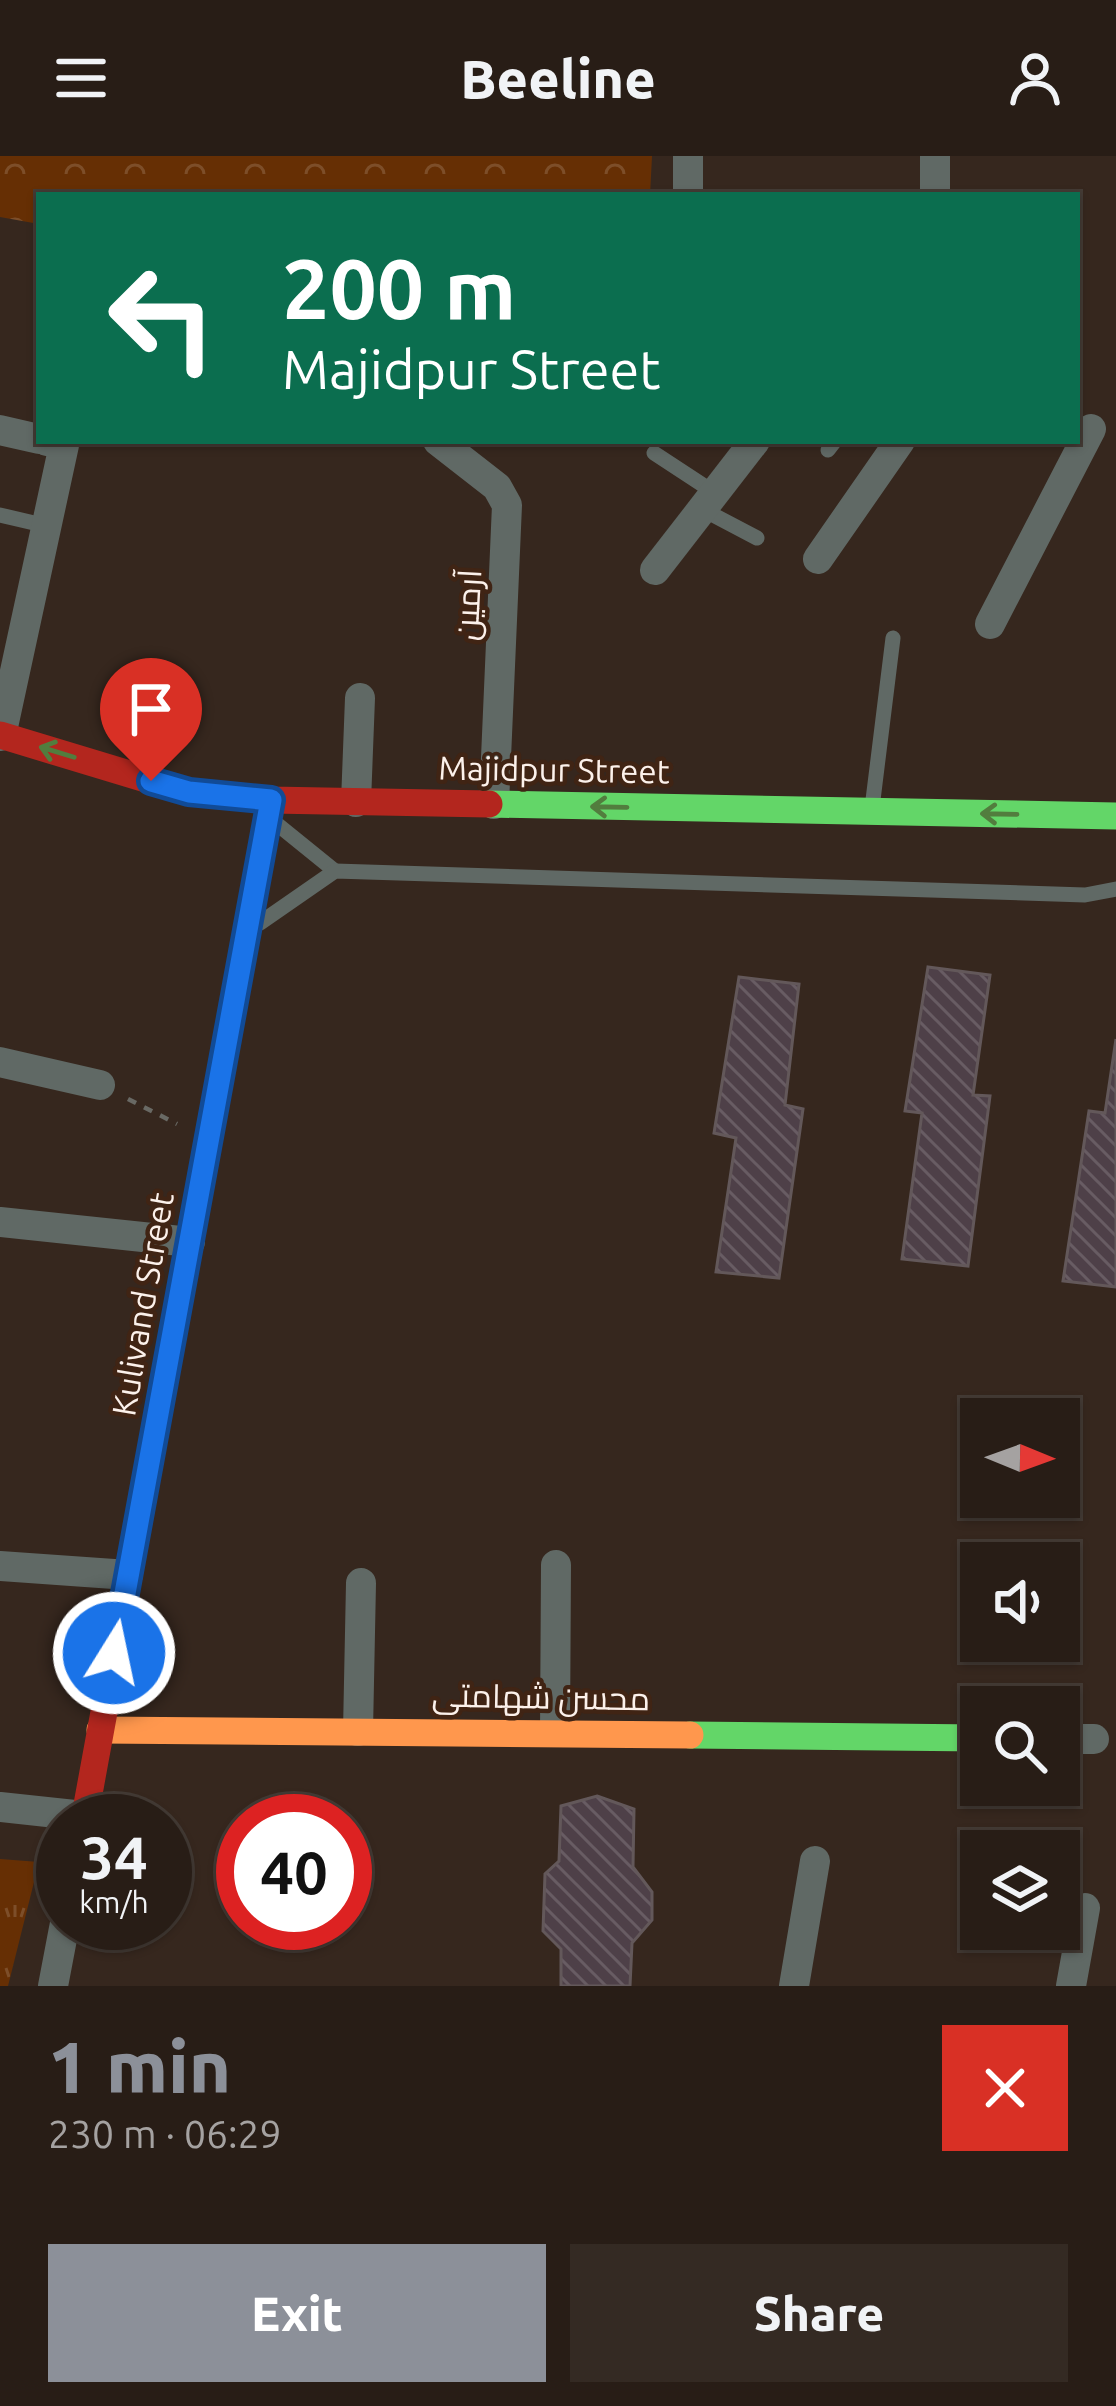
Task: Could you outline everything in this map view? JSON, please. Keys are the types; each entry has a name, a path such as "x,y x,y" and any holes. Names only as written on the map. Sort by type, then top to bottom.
{"street":[{"path":"688,156 688,192"},
{"path":"935,156 935,192"},
{"path":"990,623 1095,428"},
{"path":"0,430 36,438"},
{"path":"1,735 64,445 60,444"},
{"name":"آرمین","path":"442,444 496,487 507,505 494,804"},
{"path":"655,570 753,444"},
{"path":"818,559 898,444"},
{"path":"356,802 360,698"},
{"name":"Majidpur Street","path":"1,735 189,792 269,808 356,802 1116,816"},
{"name":"Kulivand Street","path":"88,1794 269,808"},
{"path":"0,1062 100,1085"},
{"path":"0,1222 190,1242"},
{"path":"555,1732 556,1565"},
{"path":"0,1566 128,1575"},
{"path":"358,1731 362,1583"},
{"name":"محسن شهامتی","path":"100,1730 960,1738"},
{"path":"1080,1739 1094,1739"},
{"path":"0,1807 36,1812"},
{"path":"794,1986 815,1861"},
{"path":"1071,1986 1085,1908"},
{"path":"53,1986 60,1950"}],"lane":[{"path":"654,453 757,538"},
{"path":"0,515 47,526"},
{"path":"872,812 893,638"},
{"path":"269,808 335,871"},
{"path":"247,932 335,871 1085,895 1116,889"}],"path":[{"path":"100,1085 208,1140"}],"green space":[{"path":"0,156 652,156 650,192 36,192 36,223 0,217"},
{"path":"0,1859 36,1862 8,1986 0,1986"}],"building":[{"path":"928,967 990,975 973,1095 990,1096 968,1266 902,1259 922,1113 905,1111"},
{"path":"739,977 799,984 785,1105 803,1109 779,1278 716,1272 736,1138 714,1133"},
{"path":"1116,1039 1116,1287 1063,1281 1089,1111 1105,1113"},
{"path":"597,1796 634,1809 633,1867 652,1892 652,1920 632,1943 630,1986 561,1986 561,1949 543,1931 545,1874 559,1861 561,1806"}],"traffic: fast":[{"path":"157,1423 271,800"},
{"path":"489,804 1116,816"},
{"path":"690,1735 960,1738"}],"traffic: slow":[{"path":"100,1730 690,1735"}],"traffic: jam":[{"path":"0,735 189,792 271,800 489,804"},
{"path":"89,1794 157,1423"}],"route":[{"path":"114,1653 271,800 189,792 151,781"}]}
